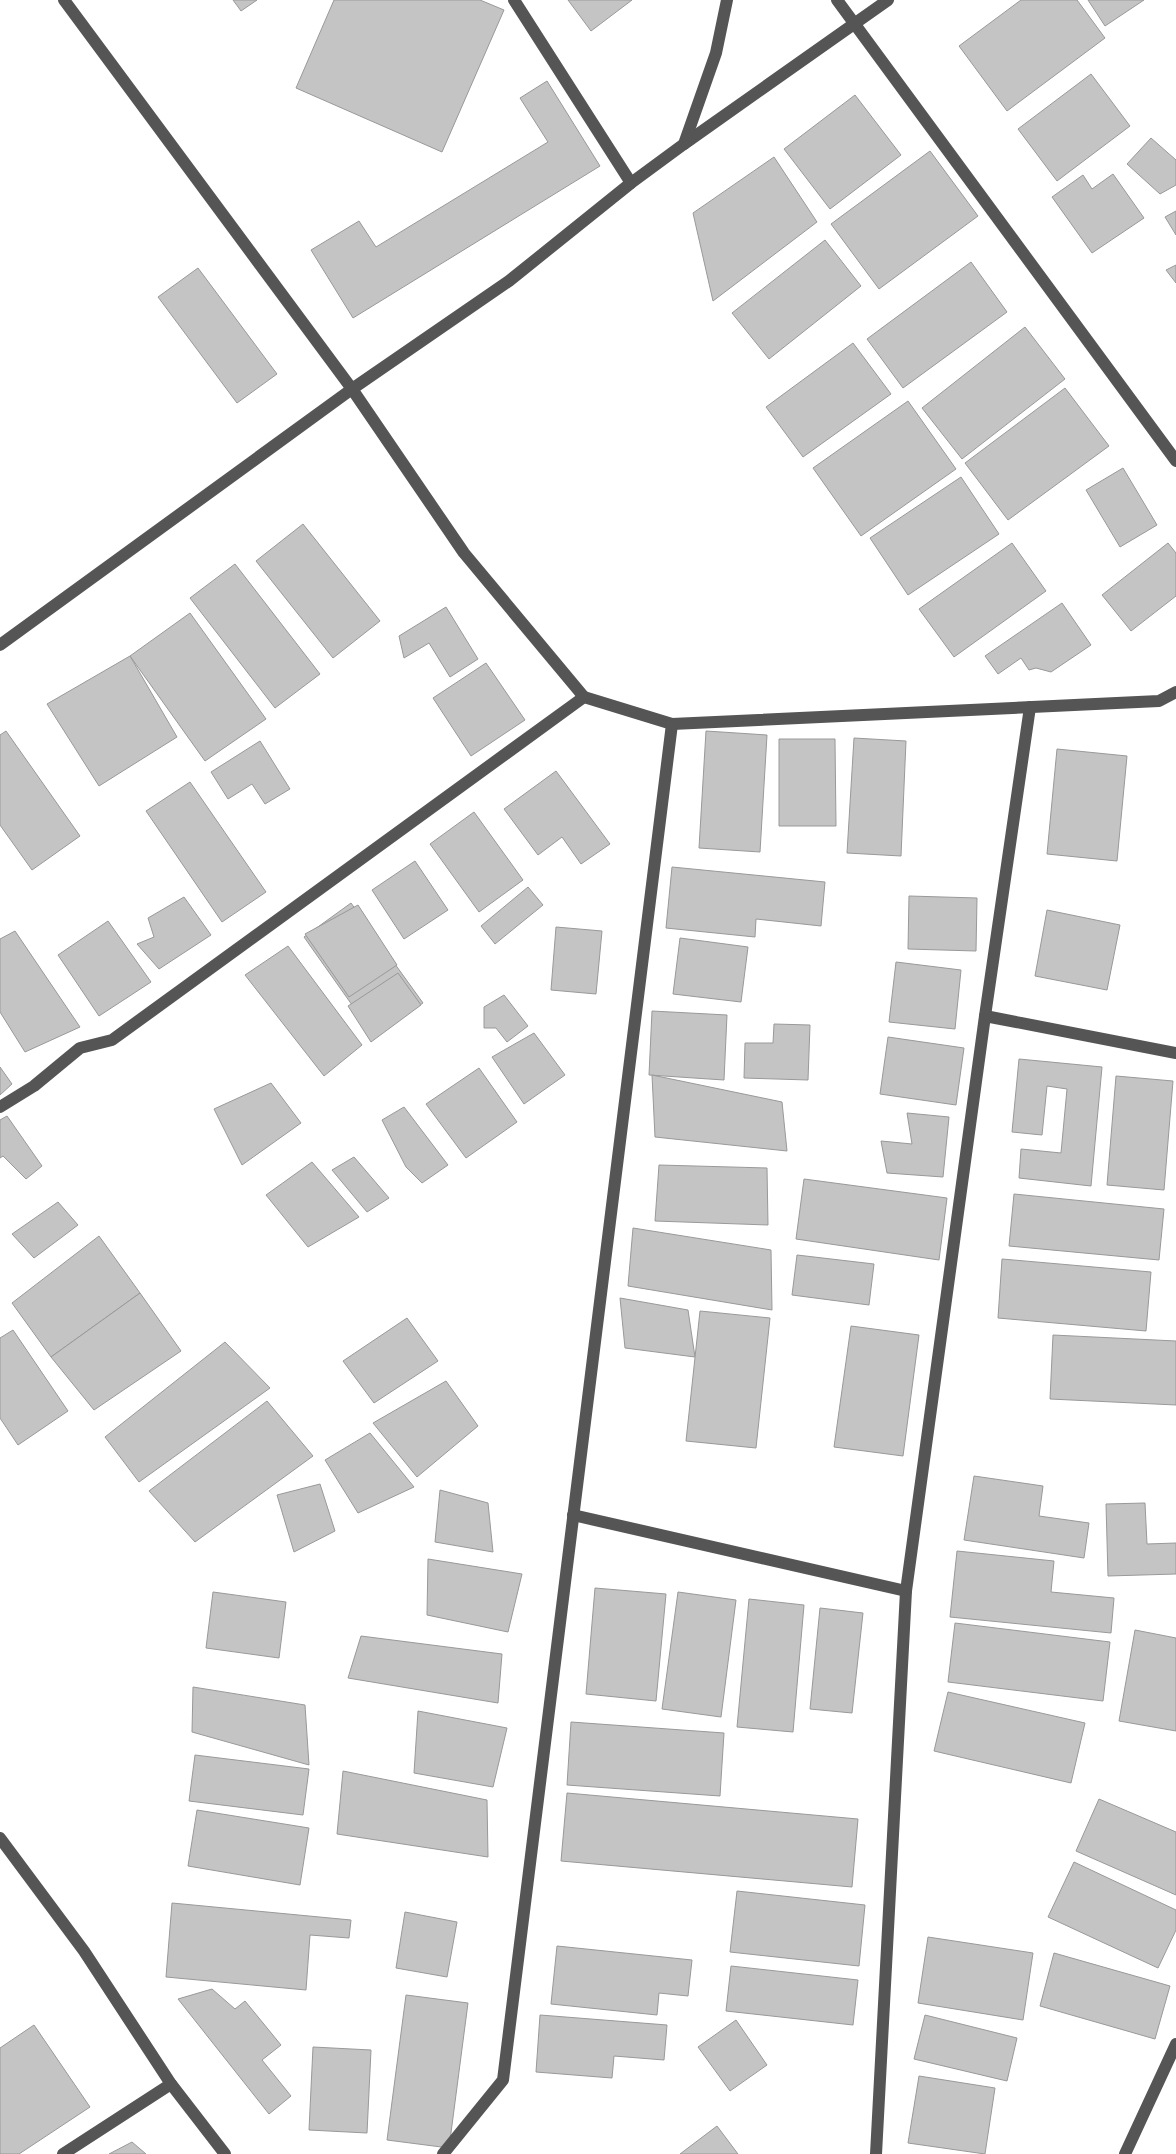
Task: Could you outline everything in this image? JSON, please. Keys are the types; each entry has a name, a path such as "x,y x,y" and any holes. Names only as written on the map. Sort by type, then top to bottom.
{"street":[{"path":"64,0 352,389 464,553 584,697 672,724 1159,701 1176,692"},
{"path":"514,0 631,183"},
{"path":"684,144 716,53 727,0"},
{"path":"838,0 1176,461"},
{"path":"0,645 352,389 509,281 631,183 888,0"},
{"path":"0,1108 34,1086 80,1048 112,1040 584,697"},
{"path":"876,2154 906,1591 984,1016 1030,707"},
{"path":"443,2154 503,2080 672,724"},
{"path":"984,1016 1176,1053"},
{"path":"573,1514 906,1591"},
{"path":"0,1838 84,1951 171,2084 225,2154"},
{"path":"1125,2154 1176,2044"},
{"path":"63,2154 171,2084"}],"building":[{"path":"233,0 257,0 241,11"},
{"path":"334,0 480,0 504,10 442,152 296,88"},
{"path":"568,0 632,0 591,31"},
{"path":"1021,0 1077,0 1105,38 1007,111 959,46"},
{"path":"1088,0 1144,0 1105,26"},
{"path":"1091,74 1130,126 1057,181 1018,129"},
{"path":"547,81 600,166 353,318 311,250 359,221 376,247 548,142 520,98"},
{"path":"855,95 901,155 830,209 784,149"},
{"path":"1151,138 1176,160 1176,185 1160,194 1127,164"},
{"path":"930,151 978,216 879,289 831,224"},
{"path":"774,157 817,222 713,301 693,213"},
{"path":"1113,174 1144,218 1092,253 1052,197 1083,175 1092,189"},
{"path":"1176,211 1176,235 1165,217"},
{"path":"825,240 861,286 769,359 732,313"},
{"path":"971,262 1007,312 903,388 867,339"},
{"path":"1176,265 1176,283 1166,270"},
{"path":"198,268 277,374 237,403 158,297"},
{"path":"1025,327 1065,379 962,459 922,408"},
{"path":"853,343 891,394 803,457 766,407"},
{"path":"1065,388 1109,446 1008,520 965,463"},
{"path":"908,401 956,469 861,536 813,468"},
{"path":"1123,468 1157,525 1120,547 1086,490"},
{"path":"961,477 999,534 908,595 870,538"},
{"path":"303,524 380,621 333,658 256,561"},
{"path":"1012,543 1046,591 954,657 919,609"},
{"path":"1168,543 1176,553 1176,596 1131,631 1102,595"},
{"path":"235,564 320,674 275,708 190,598"},
{"path":"1062,603 1091,645 1051,672 1036,668 1029,670 1021,658 998,674 985,656"},
{"path":"446,607 478,659 450,677 429,643 404,658 399,636"},
{"path":"190,613 266,719 205,761 130,656"},
{"path":"130,656 177,737 99,786 47,704"},
{"path":"486,663 525,720 471,756 433,698"},
{"path":"6,731 80,836 32,870 0,825 0,735"},
{"path":"706,731 767,735 760,852 699,848"},
{"path":"854,738 906,741 901,856 847,853"},
{"path":"779,739 835,739 836,826 779,826"},
{"path":"260,741 290,789 265,804 252,784 228,799 211,772"},
{"path":"1057,749 1127,756 1117,861 1047,854"},
{"path":"556,771 610,844 581,864 562,837 538,855 504,809"},
{"path":"190,782 266,892 222,922 146,811"},
{"path":"474,812 523,880 479,912 430,844"},
{"path":"415,861 448,910 404,939 372,890"},
{"path":"672,867 825,882 821,926 756,919 755,937 666,928"},
{"path":"528,887 543,905 495,944 481,926"},
{"path":"909,896 977,898 976,951 908,949"},
{"path":"184,897 211,935 159,969 137,944 154,937 148,918"},
{"path":"351,903 423,1003 374,1036 304,937"},
{"path":"358,905 397,965 349,997 305,934"},
{"path":"1047,910 1120,925 1107,990 1035,976"},
{"path":"108,921 151,982 99,1016 58,955"},
{"path":"556,927 602,931 596,994 551,990"},
{"path":"15,931 80,1027 25,1052 0,1012 0,939"},
{"path":"680,938 748,947 741,1002 673,994"},
{"path":"288,946 362,1045 324,1076 245,975"},
{"path":"896,962 961,970 955,1029 889,1022"},
{"path":"398,973 421,1005 371,1042 348,1006"},
{"path":"504,995 528,1026 507,1042 496,1028 484,1028 484,1007"},
{"path":"652,1011 727,1015 724,1080 649,1075"},
{"path":"774,1024 810,1025 808,1080 744,1078 745,1043 773,1043"},
{"path":"534,1033 565,1075 524,1104 492,1057"},
{"path":"888,1037 964,1048 956,1105 880,1094"},
{"path":"1019,1059 1102,1067 1091,1186 1019,1178 1021,1149 1061,1153 1067,1089 1047,1086 1042,1135 1012,1132"},
{"path":"0,1067 12,1084 0,1095"},
{"path":"479,1068 517,1122 466,1158 426,1104"},
{"path":"652,1075 782,1102 787,1151 655,1137"},
{"path":"1116,1076 1173,1081 1164,1190 1107,1185"},
{"path":"271,1083 301,1123 242,1165 214,1109"},
{"path":"404,1107 448,1165 422,1183 406,1167 382,1120"},
{"path":"907,1113 949,1117 943,1177 887,1173 881,1141 912,1144"},
{"path":"7,1116 42,1166 26,1179 3,1156 0,1158 0,1120"},
{"path":"354,1157 389,1198 367,1212 332,1170"},
{"path":"312,1162 359,1217 308,1247 266,1195"},
{"path":"659,1165 767,1168 768,1225 655,1221"},
{"path":"804,1179 947,1198 939,1260 796,1239"},
{"path":"1014,1194 1164,1209 1159,1260 1009,1246"},
{"path":"58,1202 78,1225 34,1258 12,1234"},
{"path":"633,1228 771,1250 772,1310 628,1286"},
{"path":"99,1236 140,1293 51,1357 12,1303"},
{"path":"797,1255 874,1264 869,1305 792,1295"},
{"path":"1002,1259 1151,1272 1146,1331 998,1318"},
{"path":"140,1293 181,1351 94,1410 51,1357"},
{"path":"620,1298 688,1310 695,1357 625,1348"},
{"path":"700,1311 770,1318 756,1448 686,1441"},
{"path":"407,1318 438,1361 374,1403 343,1361"},
{"path":"851,1326 919,1335 903,1456 834,1447"},
{"path":"13,1330 68,1411 18,1445 0,1418 0,1338"},
{"path":"1053,1335 1176,1341 1176,1405 1050,1399"},
{"path":"225,1342 270,1388 139,1482 105,1437"},
{"path":"446,1381 478,1426 417,1477 373,1423"},
{"path":"267,1401 313,1456 195,1542 149,1491"},
{"path":"370,1433 414,1487 358,1513 325,1460"},
{"path":"974,1476 1043,1486 1039,1516 1089,1523 1084,1558 964,1540"},
{"path":"320,1484 335,1531 294,1552 277,1495"},
{"path":"440,1490 488,1503 493,1552 435,1542"},
{"path":"1145,1503 1147,1544 1176,1543 1176,1574 1108,1576 1106,1504"},
{"path":"957,1551 1054,1561 1051,1592 1114,1598 1111,1633 950,1617"},
{"path":"428,1559 522,1574 508,1632 427,1615"},
{"path":"595,1588 666,1594 656,1701 586,1694"},
{"path":"213,1592 286,1602 279,1658 206,1648"},
{"path":"678,1592 736,1600 721,1717 662,1709"},
{"path":"749,1599 804,1605 793,1732 737,1727"},
{"path":"820,1608 863,1613 852,1713 810,1709"},
{"path":"955,1623 1110,1642 1103,1701 948,1682"},
{"path":"1135,1630 1176,1638 1176,1731 1119,1721"},
{"path":"361,1636 502,1654 498,1703 348,1678"},
{"path":"193,1687 305,1705 309,1765 192,1732"},
{"path":"948,1692 1085,1723 1071,1783 934,1751"},
{"path":"418,1711 507,1728 493,1787 414,1773"},
{"path":"571,1722 724,1733 720,1796 567,1785"},
{"path":"195,1755 309,1769 303,1815 189,1801"},
{"path":"343,1771 487,1800 488,1857 337,1834"},
{"path":"567,1793 858,1819 852,1887 561,1861"},
{"path":"1099,1799 1176,1832 1176,1895 1076,1851"},
{"path":"197,1810 309,1828 300,1885 188,1866"},
{"path":"1074,1862 1176,1910 1176,1930 1158,1968 1048,1917"},
{"path":"737,1891 865,1905 859,1966 730,1952"},
{"path":"172,1903 351,1920 349,1938 310,1935 306,1990 166,1977"},
{"path":"405,1912 457,1922 447,1977 396,1968"},
{"path":"928,1937 1033,1953 1023,2020 918,2003"},
{"path":"557,1946 692,1960 688,1996 659,1993 657,2015 551,2004"},
{"path":"1054,1953 1170,1986 1155,2039 1040,2006"},
{"path":"731,1966 858,1980 853,2025 726,2011"},
{"path":"212,1989 235,2009 245,2001 281,2045 262,2060 291,2096 269,2114 178,1999"},
{"path":"406,1995 468,2003 449,2148 387,2140"},
{"path":"540,2015 667,2025 664,2060 614,2056 612,2078 536,2072"},
{"path":"925,2015 1017,2038 1007,2081 914,2059"},
{"path":"736,2020 767,2065 730,2091 698,2047"},
{"path":"34,2025 90,2107 19,2154 0,2154 0,2048"},
{"path":"313,2047 371,2050 367,2133 309,2130"},
{"path":"919,2076 995,2088 985,2154 908,2143"},
{"path":"717,2126 738,2154 680,2154"},
{"path":"132,2142 146,2154 109,2154"}]}
